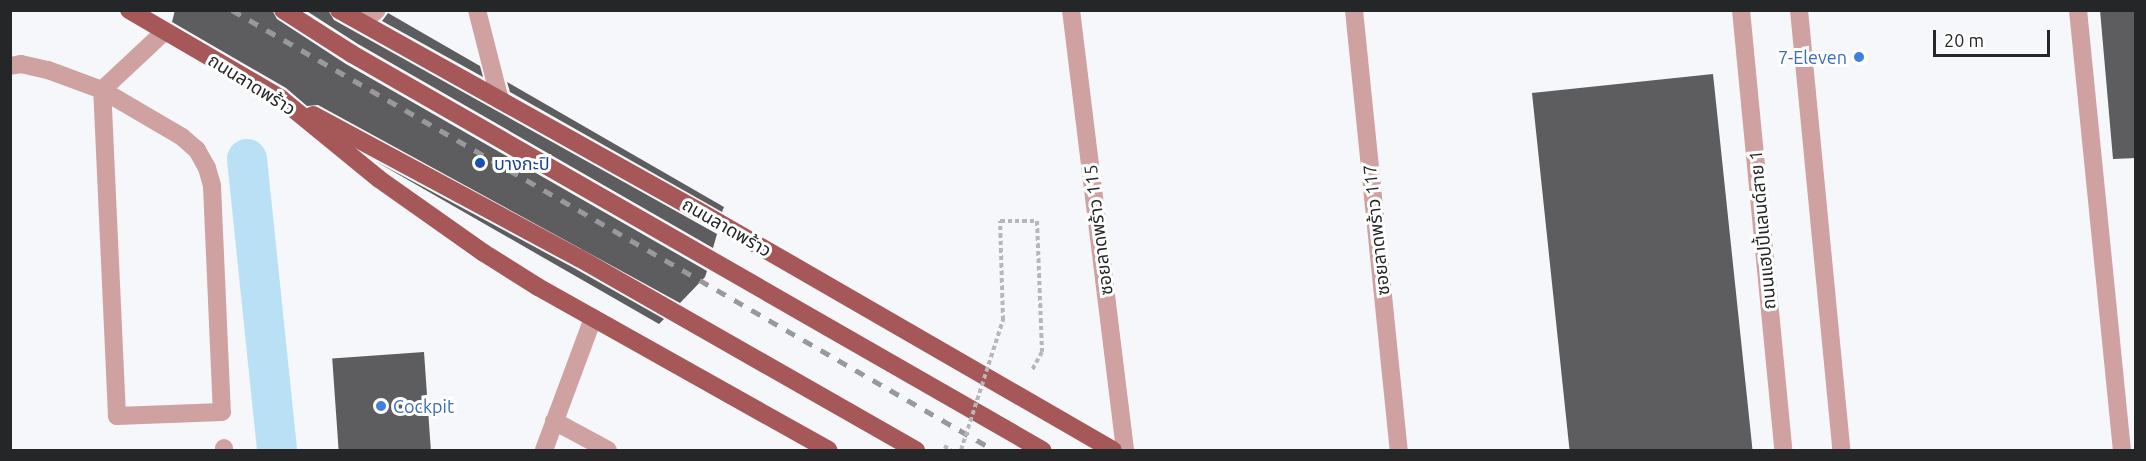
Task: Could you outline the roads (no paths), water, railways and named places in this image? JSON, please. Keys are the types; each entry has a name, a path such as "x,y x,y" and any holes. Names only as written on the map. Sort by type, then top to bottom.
{"main road":[{"name":"ถนนลาดพร้าว","path":"129,10 280,98 426,215 511,270 828,450"},
{"path":"283,10 352,54 1042,450"},
{"name":"ถนนลาดพร้าว","path":"339,10 697,210 1113,450"},
{"path":"280,98 523,227 916,450"}],"street":[{"path":"363,22 377,10"},
{"path":"477,10 500,100"},
{"name":"ซอยลาดพร้าว 115","path":"1071,10 1125,450"},
{"name":"ซอยลาดพร้าว 117","path":"1354,10 1399,450"},
{"name":"ถนนแฮปปี้แลนด์สาย 1","path":"1741,10 1783,450"},
{"path":"1799,10 1841,450"},
{"path":"2078,10 2122,450"},
{"path":"10,66 21,64 48,70 102,90 174,131 197,150 207,168 212,186 222,412 117,416 102,90 165,31"},
{"path":"544,450 593,318"},
{"path":"554,421 609,450"}],"waterway":[{"path":"247,159 277,450"}],"railway":[{"path":"232,10 994,450"}],"place":[{"name":"7-Eleven","path":"1859,57"},
{"name":"บางกะปิ","path":"480,163"},
{"name":"Cockpit","path":"381,406"}]}
